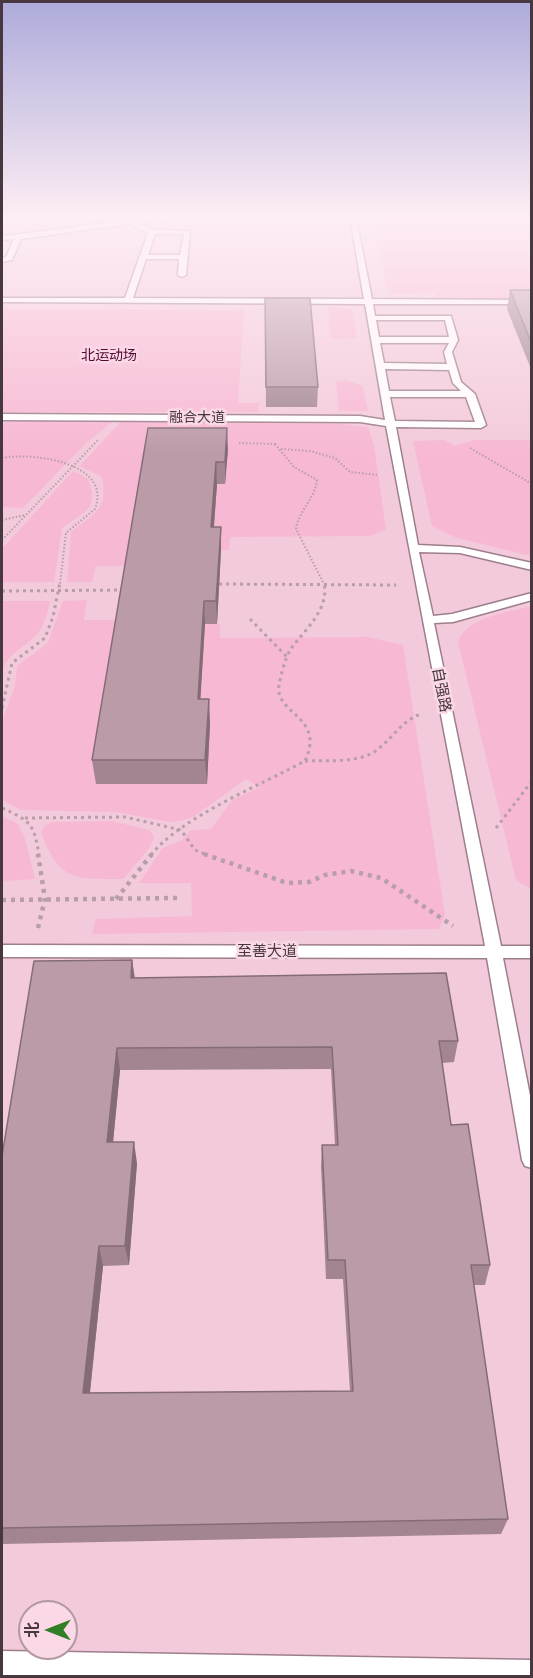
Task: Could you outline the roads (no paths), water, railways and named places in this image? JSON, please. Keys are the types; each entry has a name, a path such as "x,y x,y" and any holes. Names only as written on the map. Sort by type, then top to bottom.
{"lane":[{"path":"128,301 130,296"},
{"name":"自强路","path":"369,296 413,548 494,952 531,1161"},
{"path":"2,300 531,302"},
{"path":"374,318 448,318 454,340 448,352 452,367 457,383 470,394"},
{"path":"378,340 454,340"},
{"path":"382,366 452,367"},
{"path":"387,394 470,394"},
{"name":"融合大道","path":"2,417 360,419 392,424 481,425 470,394"},
{"path":"413,548 460,550 531,567"},
{"path":"427,620 453,618 531,596"},
{"name":"至善大道","path":"2,951 531,952"},
{"path":"2,1664 531,1673"}],"park label":[{"name":"北运动场","path":"109,356"}]}
